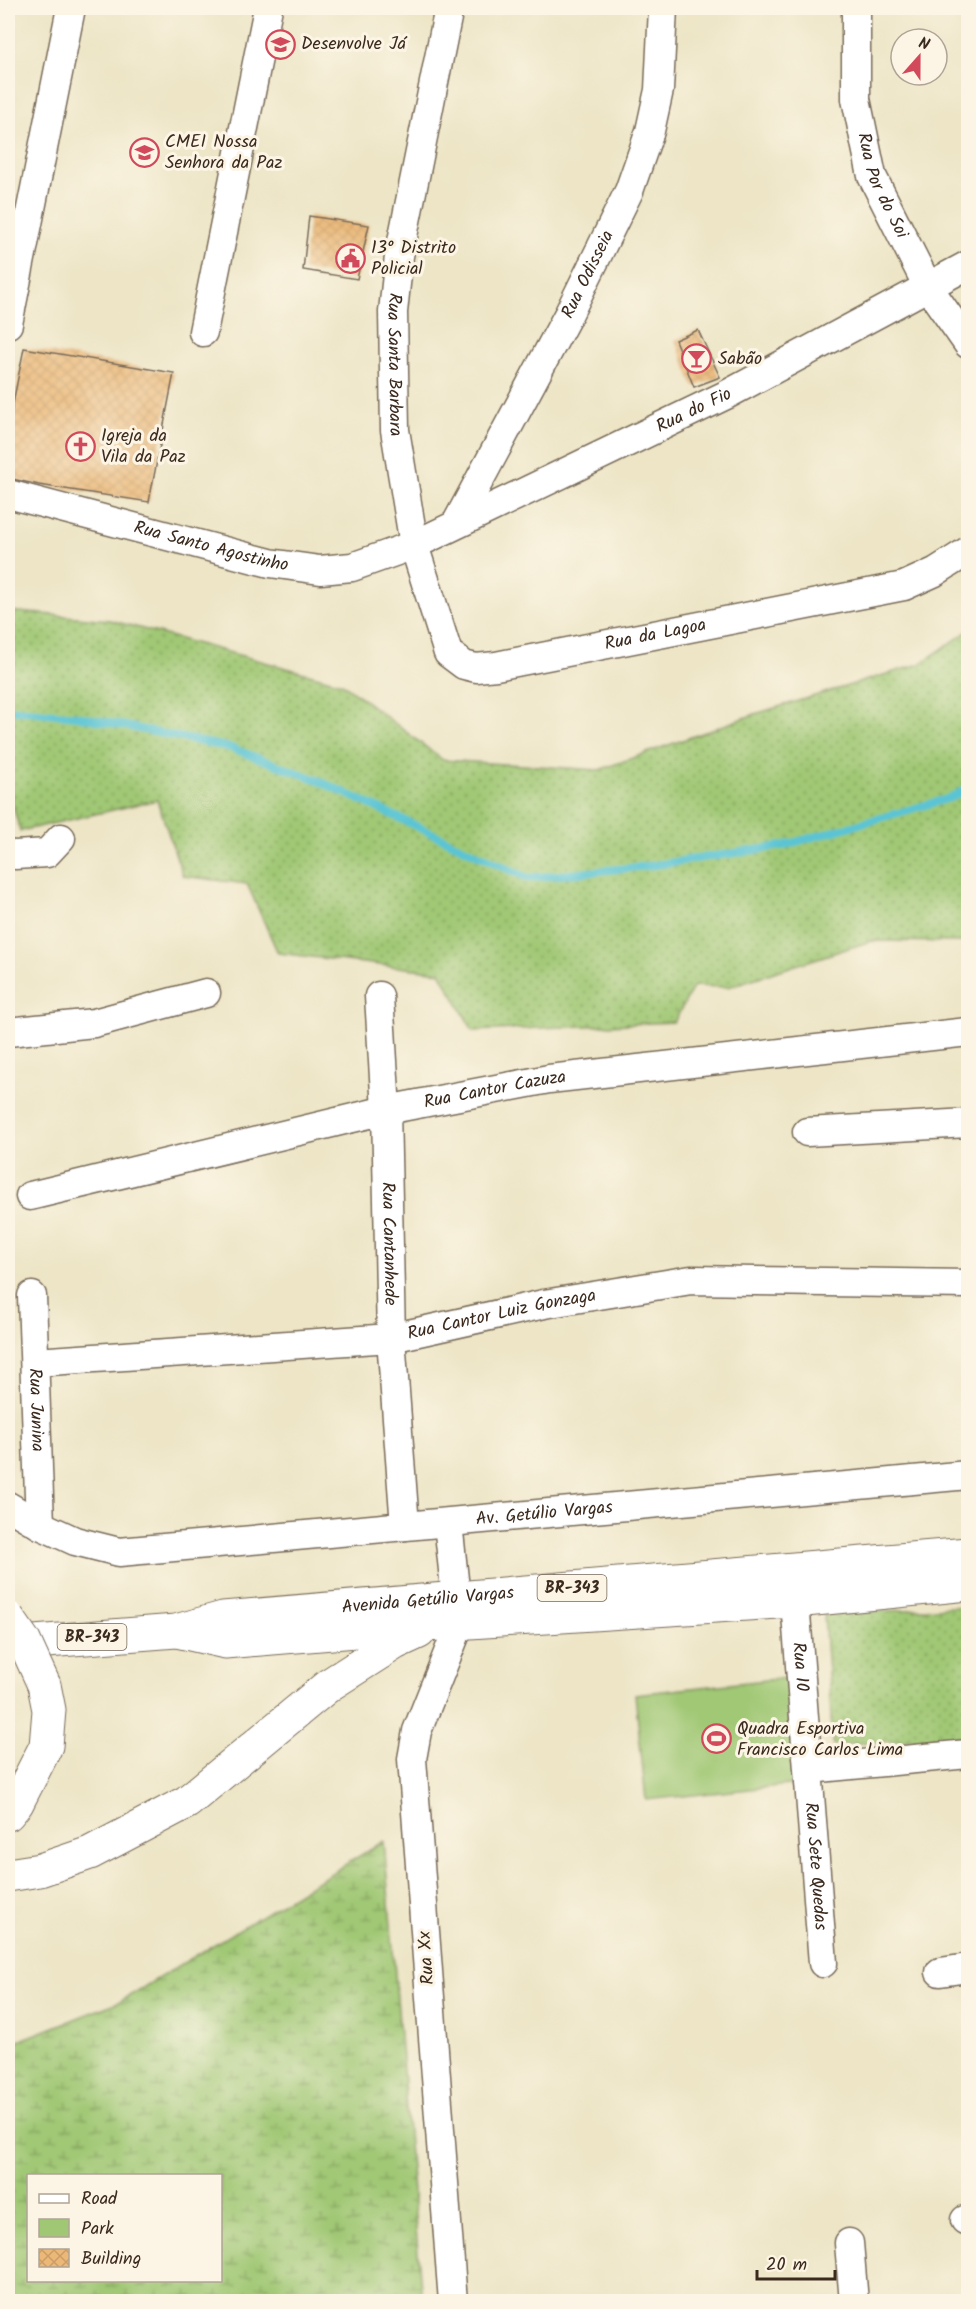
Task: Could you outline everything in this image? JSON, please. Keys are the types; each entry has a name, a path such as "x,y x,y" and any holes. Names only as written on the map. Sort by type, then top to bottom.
{"highway":[{"name":"Avenida Getúlio Vargas","path":"8,1644 176,1631 225,1642 969,1554"},
{"name":"Avenida Getúlio Vargas","path":"452,1615 795,1601 969,1584"},
{"path":"8,1875 40,1870 90,1853 187,1802 329,1685 395,1643 452,1615"},
{"path":"8,1618 24,1641 44,1684 49,1710 46,1746 17,1803 8,1814"}],"street":[{"path":"8,324 11,292 71,8"},
{"path":"203,332 268,8"},
{"name":"Rua Santa Barbara","path":"414,545 395,430 393,312 399,256 448,8"},
{"name":"Rua Odisseia","path":"457,522 569,313 629,191 650,131 658,90 663,8"},
{"name":"Rua Por do Soi","path":"856,8 856,99 872,176 928,287 969,344"},
{"name":"Rua do Fio","path":"414,545 457,522 726,395 969,265"},
{"name":"Rua Santo Agostinho","path":"8,494 270,563 320,570 352,567 414,545"},
{"name":"Rua da Lagoa","path":"414,545 448,653 464,665 476,668 507,664 904,586 935,572 969,551"},
{"path":"8,854 46,853 61,838"},
{"path":"8,1032 94,1023 206,993"},
{"name":"Rua Cantanhede","path":"379,996 386,1110 391,1338 405,1526"},
{"name":"Rua Cantor Cazuza","path":"30,1196 386,1110 549,1079 969,1032"},
{"path":"807,1132 969,1123"},
{"name":"Rua Cantor Luiz Gonzaga","path":"35,1362 391,1338 544,1304 691,1280 969,1284"},
{"name":"Rua Junina","path":"32,1296 40,1525"},
{"name":"Av. Getúlio Vargas","path":"8,1506 40,1525 75,1541 119,1552 969,1475"},
{"path":"448,1523 452,1615"},
{"name":"Rua 10","path":"795,1601 809,1769"},
{"name":"Rua Xx","path":"452,1615 417,1731 412,1759 453,2301"},
{"path":"809,1769 969,1754"},
{"name":"Rua Sete Quedas","path":"809,1769 823,1963"},
{"path":"940,1972 969,1968"},
{"path":"849,2242 854,2301"}],"green space":[{"path":"8,611 110,620 342,683 443,760 599,770 755,714 920,664 968,631 968,942 871,941 728,987 694,986 674,1022 473,1031 440,972 278,953 247,884 183,876 157,800 20,831 8,787"},
{"path":"968,1606 968,1736 833,1745 824,1615"},
{"name":"Quadra Esportiva Francisco Carlos Lima","path":"786,1678 798,1784 646,1800 635,1694"},
{"path":"384,1841 422,2301 8,2301 8,2045 121,2001"}],"building":[{"path":"309,216 369,225 357,279 303,270"},
{"name":"Sabão","path":"698,330 720,377 694,387 675,340"},
{"path":"24,348 174,373 149,502 8,478 8,428"}],"waterway":[{"path":"8,709 77,716 231,748 315,779 528,878 648,866 782,846 950,798 968,788"}],"place":[{"name":"Desenvolve Já","path":"280,44"},
{"name":"CMEI Nossa Senhora da Paz","path":"144,152"},
{"name":"13° Distrito Policial","path":"350,258"},
{"name":"Sabão","path":"697,359"},
{"name":"Igreja da Vila da Paz","path":"80,446"},
{"name":"Quadra Esportiva Francisco Carlos Lima","path":"716,1739"}]}
